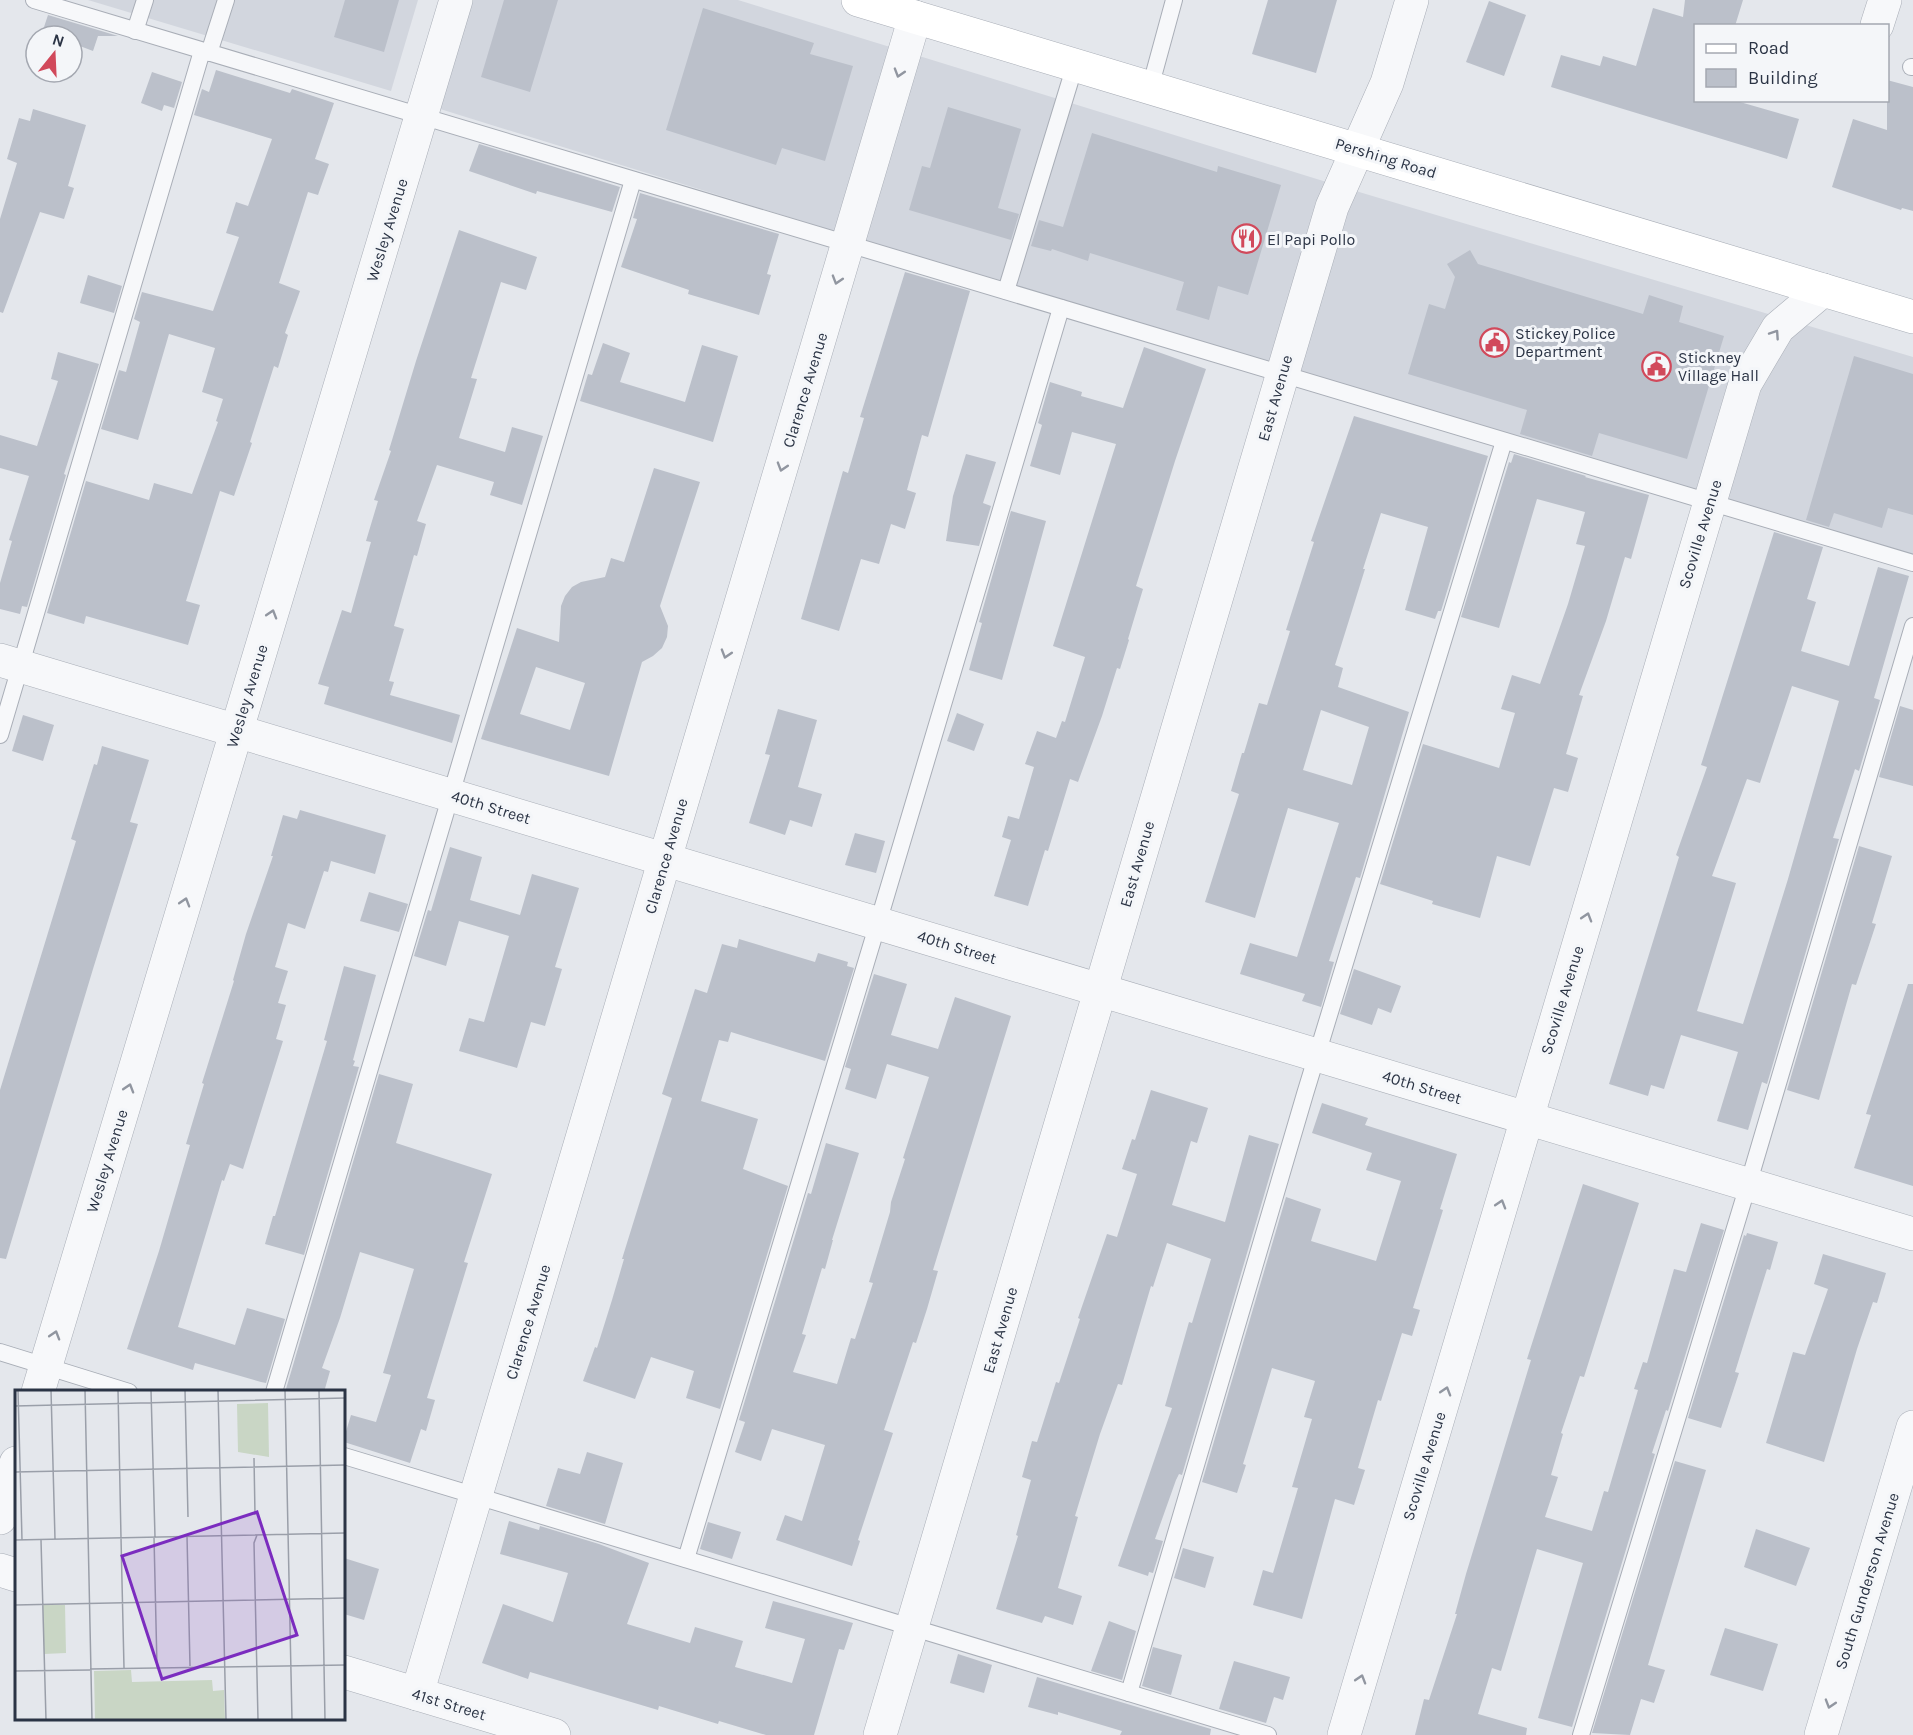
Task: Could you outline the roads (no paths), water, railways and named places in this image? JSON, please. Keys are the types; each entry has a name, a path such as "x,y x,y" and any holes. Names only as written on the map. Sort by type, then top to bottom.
{"main road":[{"name":"Pershing Road","path":"858,0 1913,317"}],"street":[{"name":"Wesley Avenue","path":"42,1379 456,0"},
{"name":"East Avenue","path":"880,1735 1332,207 1387,83 1412,0"},
{"path":"1877,24 1884,0"},
{"name":"Clarence Avenue","path":"417,1694 915,17"},
{"name":"Scoville Avenue","path":"1344,1735 1745,384 1778,328 1823,290"},
{"name":"40th Street","path":"10,663 1913,1234"},
{"name":"South Gunderson Avenue","path":"1821,1735 1913,1427"},
{"path":"0,1518 15,1466"},
{"path":"0,1570 15,1575"},
{"name":"41st Street","path":"345,1672 554,1735"}],"lane":[{"path":"33,0 1913,563"},
{"path":"135,31 145,0"},
{"path":"0,735 10,663 206,52 226,0"},
{"path":"1150,88 1174,0"},
{"path":"1005,291 1075,65"},
{"path":"275,1390 633,180"},
{"path":"686,1559 1061,308"},
{"path":"1129,1693 1317,1056 1504,441"},
{"path":"1581,1735 1748,1185 1913,626"},
{"path":"0,1352 42,1379 116,1390"},
{"path":"345,1456 1268,1735"}],"place":[{"name":"El Papi Pollo","path":"1246,239"},
{"name":"Stickey Police Department","path":"1494,342"},
{"name":"Stickney Village Hall","path":"1657,366"}]}
